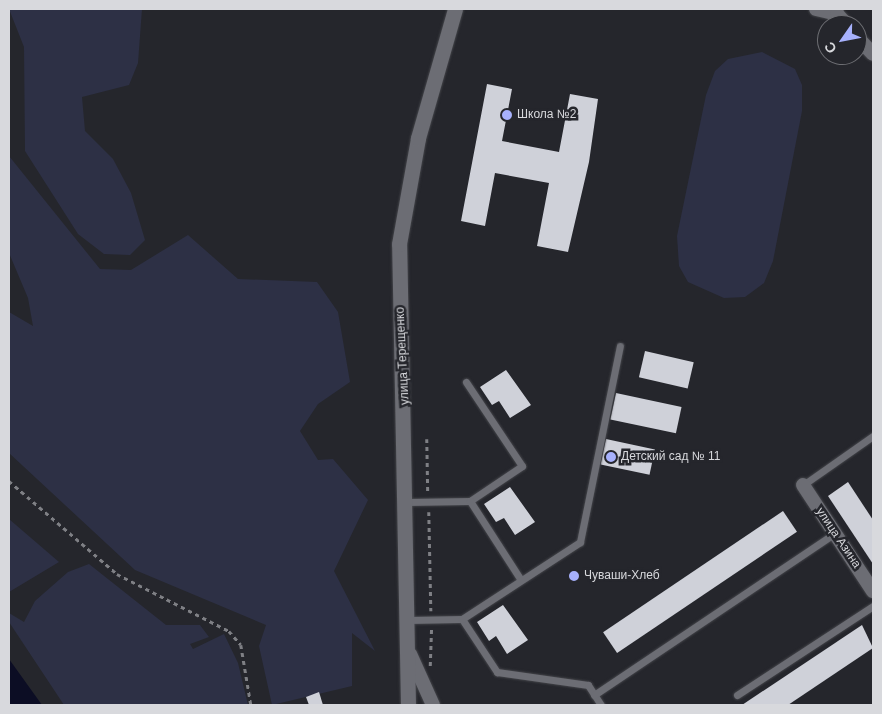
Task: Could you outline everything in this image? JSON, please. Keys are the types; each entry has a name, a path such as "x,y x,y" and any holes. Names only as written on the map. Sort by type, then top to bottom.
{"street":[{"name":"улица Терещенко","path":"433,705 416,676 408,648 408,502 401,224 418,138 455,9"},
{"path":"816,9 838,15"},
{"name":"улица Азина","path":"803,485 873,591"},
{"path":"408,648 408,705"}],"lane":[{"path":"408,620 462,619 580,542 620,346"},
{"path":"408,502 470,501 522,466 466,382"},
{"path":"803,485 873,436"},
{"path":"470,501 521,580"},
{"path":"594,695 834,533"},
{"path":"737,695 873,606"},
{"path":"462,619 497,672 588,685 601,705"}],"path":[{"path":"427,439 431,620 430,673"},
{"path":"9,481 117,574 229,631 241,645 251,705"}],"shaded area":[{"path":"9,9 142,9 138,63 129,85 82,97 85,131 113,159 131,193 145,240 130,255 104,254 78,234 25,151 24,47"},
{"path":"762,52 795,69 802,85 802,111 773,261 764,283 745,297 724,298 688,282 679,266 677,236 706,95 715,71 728,59"},
{"path":"9,156 100,269 131,270 188,235 238,279 317,282 338,312 350,382 318,404 300,431 318,460 333,459 368,500 334,571 375,651 352,633 352,686 272,705 259,646 266,625 135,570 9,453 9,312 33,326 28,298 9,253"},
{"path":"9,519 59,562 9,592"},
{"path":"89,564 166,625 200,625 209,637 190,644 193,649 224,634 238,663 248,705 64,705 9,622 9,613 24,622 35,601 68,572"},
{"path":"9,659 42,705 9,705"}],"building":[{"path":"487,84 512,89 502,141 559,152 570,94 598,99 589,162 568,252 537,246 549,183 495,173 485,226 461,221"},
{"path":"645,351 694,362 688,389 639,377"},
{"path":"506,370 531,405 510,418 499,401 492,405 480,387"},
{"path":"616,393 682,407 676,433 610,419"},
{"path":"606,439 655,449 650,475 601,464"},
{"path":"848,482 873,520 873,564 828,496"},
{"path":"510,487 535,522 515,535 504,518 496,522 484,504"},
{"path":"783,511 797,532 617,653 603,632"},
{"path":"503,605 528,640 507,654 496,636 489,641 477,622"},
{"path":"862,625 873,648 788,705 742,705"},
{"path":"319,692 323,705 309,705 306,697"}],"place":[{"name":"Школа №2","path":"507,115"},
{"name":"Детский сад № 11","path":"611,457"},
{"name":"Чуваши-Хлеб","path":"574,576"}]}
